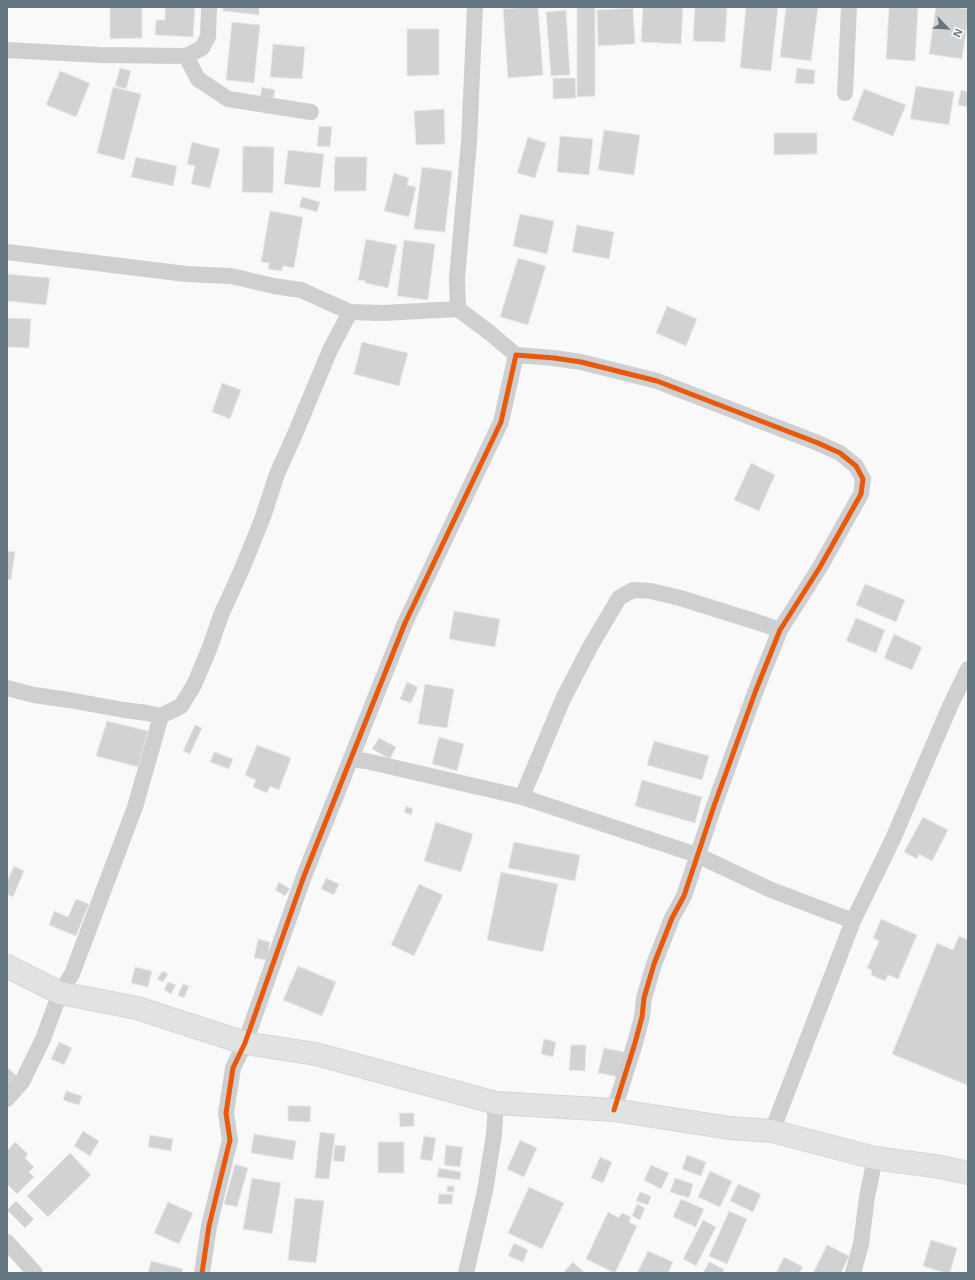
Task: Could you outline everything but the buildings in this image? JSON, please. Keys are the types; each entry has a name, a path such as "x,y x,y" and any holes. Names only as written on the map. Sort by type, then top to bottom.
{"main road":[{"path":"7,966 60,993 137,1008 245,1043 316,1054 496,1103 614,1110 730,1128 772,1131 875,1158 941,1167 968,1173"}],"street":[{"path":"7,50 100,55 186,56 202,48 208,36 209,7"},
{"path":"458,309 457,278 469,142 475,7"},
{"path":"845,93 849,7"},
{"path":"186,56 198,79 228,99 310,112"},
{"path":"7,252 186,274 231,276 274,286 301,290 350,312 458,309 516,355 580,362 657,382 818,443 840,453 856,466 863,478 861,494 820,566 780,630 756,690 697,855 684,896 672,918 654,964 644,998 642,1017 635,1043 614,1110"},
{"path":"7,688 34,695 124,710 147,712 161,716 181,706 194,685 210,647 221,614 242,569 263,517 277,474 296,434 330,350 350,312"},
{"path":"202,1273 209,1226 230,1140 226,1113 233,1068 245,1043 304,876 405,623 501,422 516,355"},
{"path":"522,797 563,699 618,598 632,590 651,591 680,598 780,630"},
{"path":"772,1131 853,921 892,841 951,704 968,669"},
{"path":"7,1099 22,1082 43,1039 60,993 72,974 135,807 161,716"},
{"path":"351,759 366,761 522,797 697,855 769,889 853,921"},
{"path":"466,1273 485,1191 494,1134 496,1103"},
{"path":"853,1273 861,1244 867,1197 875,1158"},
{"path":"7,1242 35,1273"}],"cycle path":[{"path":"202,1273 209,1226 230,1140 226,1113 233,1068 245,1043 304,876 405,623 501,422 516,355 581,362 657,381 818,443 840,453 856,466 863,479 861,494 820,567 780,630 756,690 714,806 684,896 672,918 654,964 644,998 642,1017 635,1043 614,1110"}]}
